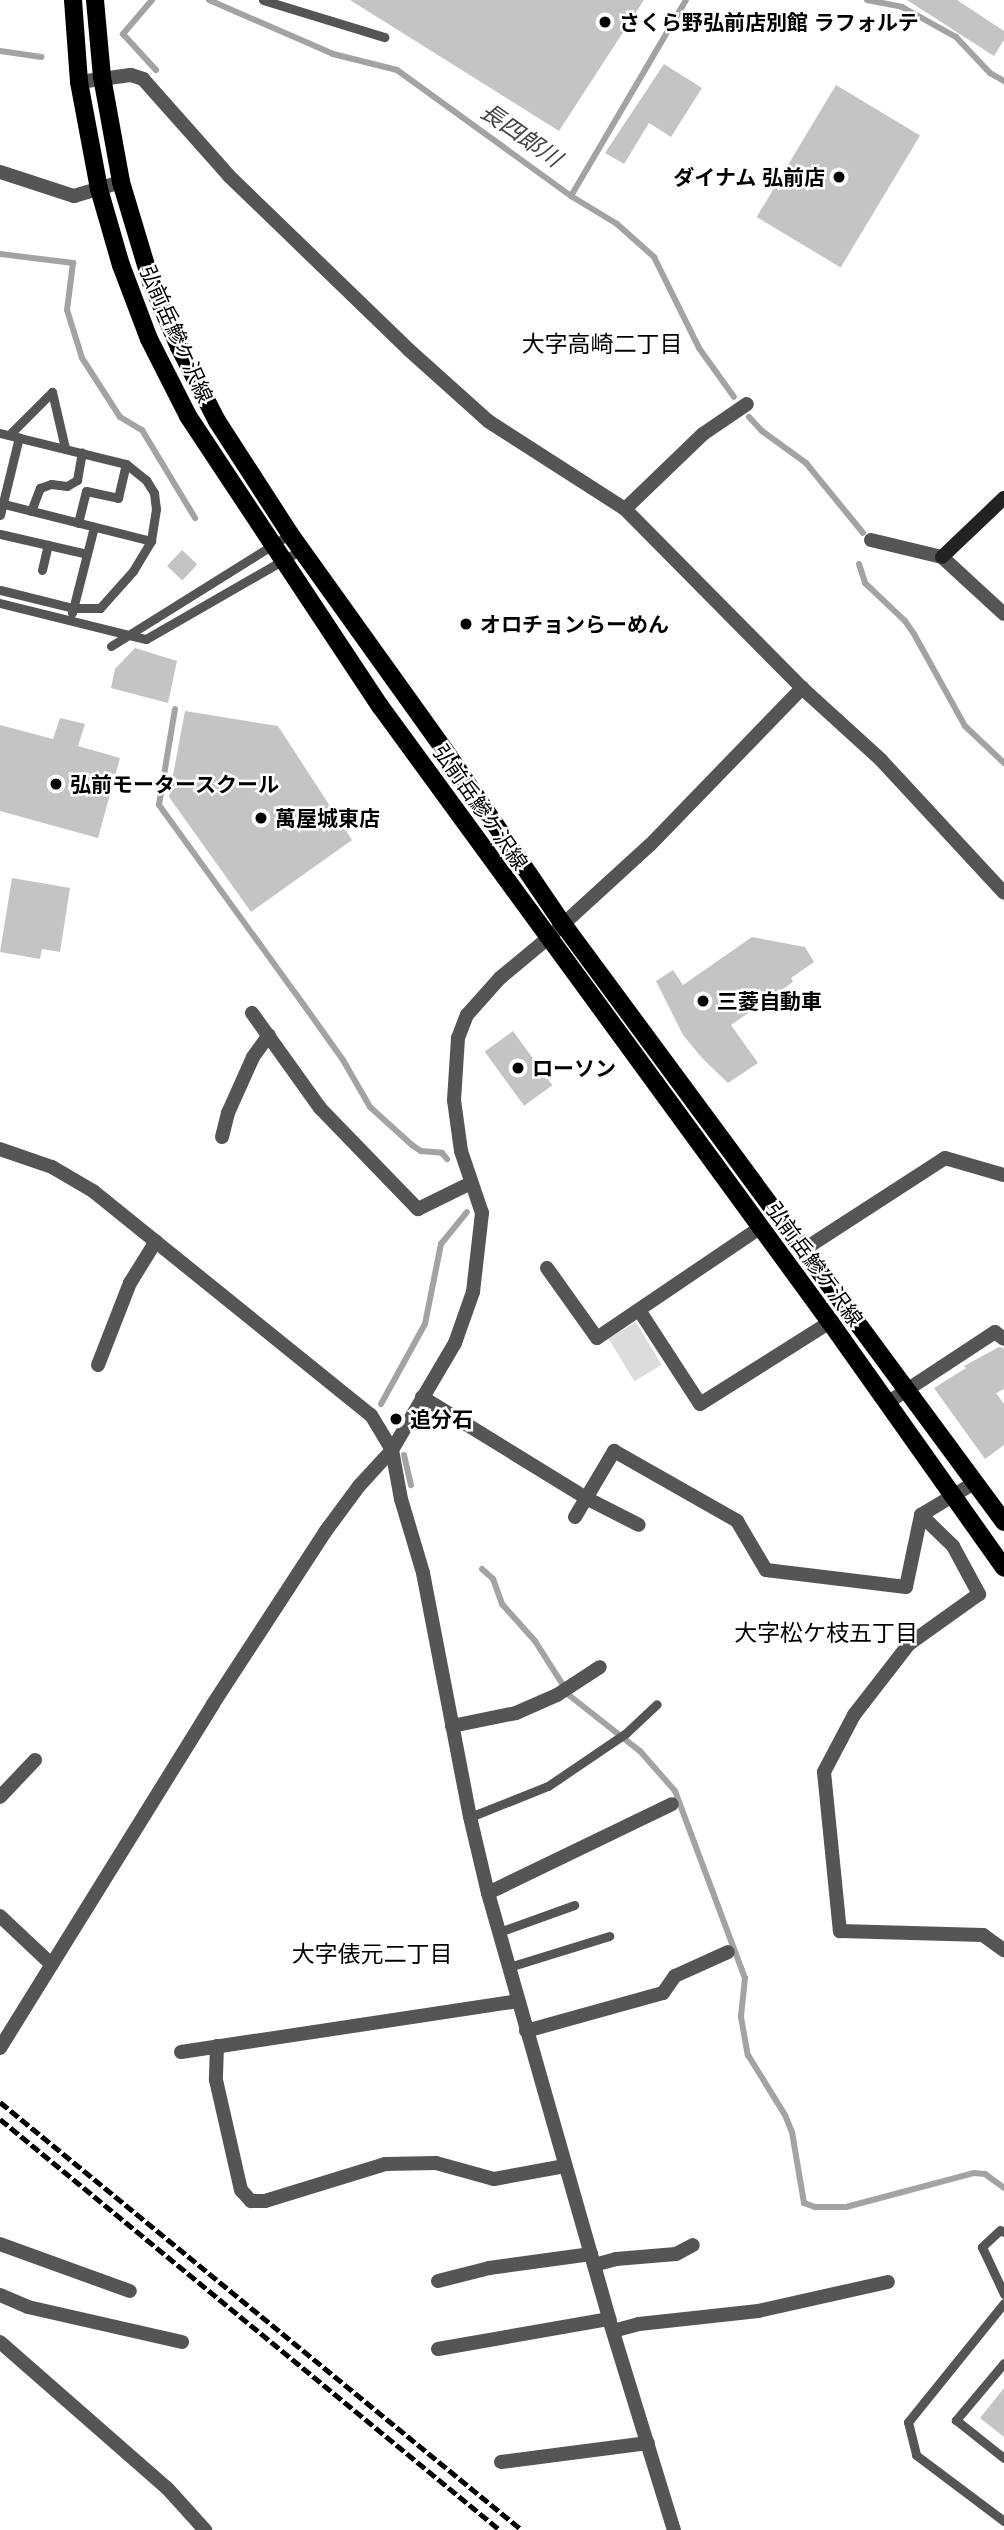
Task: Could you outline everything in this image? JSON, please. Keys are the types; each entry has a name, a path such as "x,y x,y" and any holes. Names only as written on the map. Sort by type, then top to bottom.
{"main road":[{"name":"弘前岳鰺ケ沢線","path":"73,0 79,82 99,189 121,265 149,339 188,416 380,706 830,1322 1004,1568"},
{"path":"95,0 102,77 121,182 151,282 179,347 217,421 290,534 448,754 563,924 1004,1522"}],"street":[{"path":"79,82 131,75 143,79 229,176 409,350 488,421 625,509 802,688 881,760 1004,892"},
{"path":"0,172 74,196 121,182"},
{"path":"625,509 703,434 747,404"},
{"path":"942,557 1004,498"},
{"path":"871,540 942,557 1004,614"},
{"path":"0,2048 213,1704 325,1532 359,1486 392,1450 455,1343 473,1292 482,1213 461,1152 454,1100 458,1038 467,1015 485,994 650,845 802,688"},
{"path":"252,1013 320,1108 418,1209 471,1183"},
{"path":"222,1137 228,1113 253,1057 269,1035"},
{"path":"0,1149 52,1167 93,1191 370,1415 392,1450 401,1499 424,1573 470,1817 488,1893 592,2260 674,2530"},
{"path":"803,1250 945,1158 1004,1175"},
{"path":"547,1268 597,1338 761,1227"},
{"path":"98,1365 130,1283 156,1241"},
{"path":"639,1310 700,1404 830,1322"},
{"path":"887,1403 995,1332 1004,1339"},
{"path":"422,1397 586,1498 639,1525"},
{"path":"575,1517 614,1451 737,1521 766,1570 906,1587 921,1516 974,1483"},
{"path":"921,1516 953,1546 979,1594 909,1644 854,1715 824,1772 840,1931 983,1935 1004,1951"},
{"path":"452,1726 516,1713 557,1695 600,1667"},
{"path":"0,1797 35,1760"},
{"path":"488,1893 672,1804"},
{"path":"0,1916 52,1965"},
{"path":"526,2031 663,1993 675,1976 728,1952"},
{"path":"181,2052 518,2001"},
{"path":"217,2046 219,2092 241,2190 251,2201 265,2201 384,2164 436,2163 494,2179 565,2166"},
{"path":"0,2244 130,2291"},
{"path":"438,2281 488,2268 676,2253 693,2245"},
{"path":"438,2349 611,2325 758,2311 888,2282"},
{"path":"0,2295 28,2307 182,2342"},
{"path":"0,2342 167,2488 205,2530"},
{"path":"501,2462 648,2444"}],"lane":[{"path":"263,0 384,37"},
{"path":"0,515 9,435 52,392 65,448"},
{"path":"0,590 73,608 100,608 134,571 151,541 156,525 154,493 141,474 126,464 9,435"},
{"path":"32,511 40,488 51,484 67,486 77,480 82,452"},
{"path":"78,523 86,491 118,498 126,464"},
{"path":"1,504 151,541"},
{"path":"69,620 94,527"},
{"path":"0,534 87,554"},
{"path":"0,603 146,639 277,554 290,534"},
{"path":"42,570 48,545"},
{"path":"111,646 277,554 302,550"},
{"path":"470,1817 548,1786 626,1733 657,1704"},
{"path":"499,1931 575,1905"},
{"path":"509,1967 609,1936"},
{"path":"1004,2232 1000,2230 982,2247 1004,2294"},
{"path":"1004,2303 908,2422 916,2455 1004,2521"},
{"path":"1004,2363 956,2420 1004,2458"}],"shaded area":[{"path":"636,1322 662,1365 634,1381 609,1338"}],"building":[{"path":"350,0 644,0 559,131"},
{"path":"907,0 957,0 1004,31 1004,40 994,56"},
{"path":"664,64 702,88 671,137 649,123 624,164 605,153"},
{"name":"ダイナム 弘前店","path":"836,85 920,135 841,267 757,217"},
{"path":"182,550 197,564 182,580 167,566"},
{"path":"135,648 177,661 168,703 111,688 115,669"},
{"name":"萬屋城東店","path":"185,711 278,726 352,840 251,912 169,797"},
{"name":"弘前モータースクール","path":"60,718 85,724 78,746 120,758 98,838 0,811 0,725 53,739"},
{"path":"12,878 70,888 60,952 42,949 40,959 0,952"},
{"path":"752,937 805,947 814,962 791,978 793,982 731,1025 758,1063 728,1083 683,1035 656,981 673,970 683,985"},
{"name":"ローソン","path":"513,1031 552,1085 524,1106 485,1052"},
{"path":"999,1347 1004,1348 1004,1389 996,1393 1004,1404 1004,1445 985,1459 934,1388 966,1368 964,1366"},
{"path":"1004,2388 1004,2437 980,2418"}],"waterway":[{"name":"長四郎川","path":"152,0 123,34 156,70"},
{"name":"長四郎川","path":"209,0 333,54 397,70 571,196 617,224 654,257 699,348 734,397"},
{"path":"571,196 686,0"},
{"path":"867,0 902,7 956,37 990,73 1004,81"},
{"name":"長四郎川","path":"0,51 42,57"},
{"path":"0,254 73,263 67,310 82,358 120,417 142,430 195,518"},
{"path":"749,417 762,431 806,463 863,533"},
{"path":"859,564 865,583 905,621 914,634 965,726 1004,763"},
{"path":"175,709 159,805 343,1060 370,1107 412,1145 421,1151 442,1153 447,1159"},
{"path":"381,1404 425,1324 441,1244 467,1212"},
{"path":"404,1455 411,1485"},
{"path":"482,1569 493,1579 502,1604 535,1641 570,1696 640,1751 675,1791 745,1978 741,2017 748,2055 785,2115 792,2132 804,2203 815,2207 846,2207 974,2173 985,2174 1004,2188"}],"railway":[{"path":"0,2102 522,2530"},
{"path":"0,2119 500,2530"}],"place":[{"name":"さくら野弘前店別館 ラフォルテ","path":"605,22"},
{"name":"ダイナム 弘前店","path":"839,177"},
{"name":"オロチョンらーめん","path":"466,624"},
{"name":"弘前モータースクール","path":"56,784"},
{"name":"萬屋城東店","path":"261,818"},
{"name":"三菱自動車","path":"703,1001"},
{"name":"ローソン","path":"518,1068"},
{"name":"追分石","path":"396,1419"}],"district":[{"name":"大字高崎二丁目","path":"602,344"},
{"name":"大字松ケ枝五丁目","path":"826,1633"},
{"name":"大字俵元二丁目","path":"372,1954"}]}
